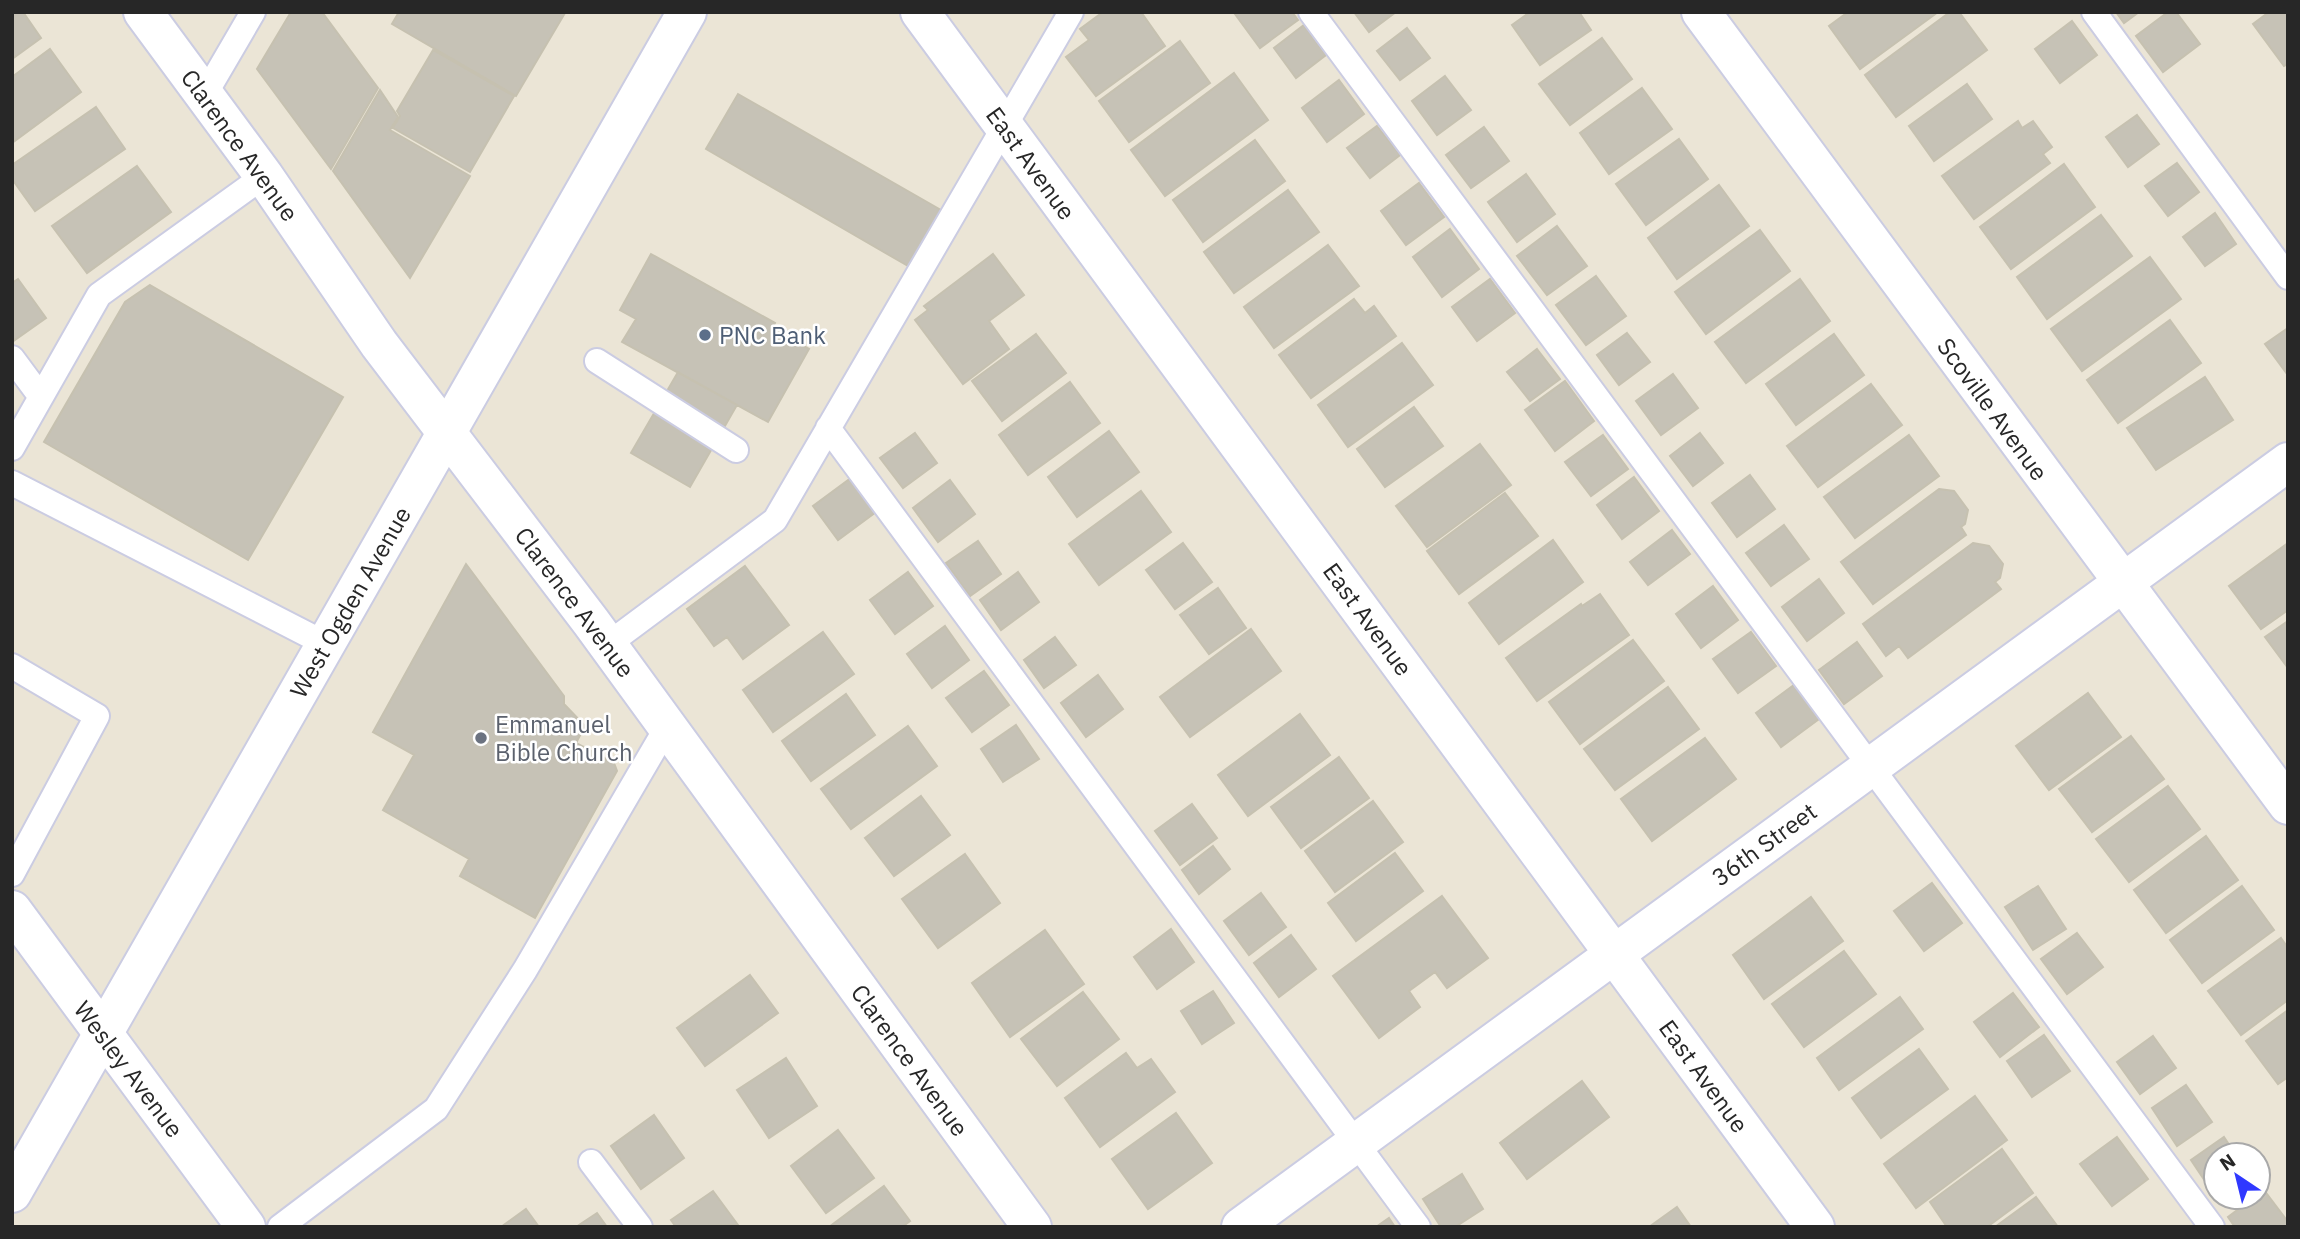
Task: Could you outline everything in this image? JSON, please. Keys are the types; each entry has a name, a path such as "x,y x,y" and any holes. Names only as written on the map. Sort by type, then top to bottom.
{"street":[{"name":"Clarence Avenue","path":"143,12 264,176 379,344 607,645 1032,1227"},
{"name":"West Ogden Avenue","path":"12,1193 687,12"},
{"name":"East Avenue","path":"920,12 1815,1227"},
{"name":"Scoville Avenue","path":"1701,12 2288,805"},
{"name":"36th Street","path":"1241,1227 2288,462"},
{"name":"Wesley Avenue","path":"12,910 246,1227"}],"lane":[{"path":"204,96 253,12"},
{"path":"607,645 775,520 1071,12"},
{"path":"1311,12 2212,1227"},
{"path":"2094,12 2288,277"},
{"path":"12,448 99,295 264,176"},
{"path":"12,358 41,397"},
{"path":"597,361 736,450"},
{"path":"828,428 1418,1227"},
{"path":"12,483 326,644"},
{"path":"12,666 97,716 12,874"},
{"path":"280,1227 436,1109 525,970 667,727"},
{"path":"591,1162 640,1227"}],"building":[{"path":"12,12 23,12 41,38 12,59"},
{"path":"291,12 322,12 378,88 331,169 257,69"},
{"path":"399,12 565,13 516,96 392,24"},
{"path":"1103,12 1141,12 1165,46 1096,96 1066,57 1089,40 1080,29"},
{"path":"1292,12 1298,20 1260,48 1235,14"},
{"path":"1354,12 1396,12 1369,32"},
{"path":"1530,12 1579,12 1591,30 1540,65 1512,25"},
{"path":"1848,12 1938,12 1860,69 1829,26"},
{"path":"1950,12 1959,12 1987,50 1896,117 1865,75"},
{"path":"2116,12 2139,12 2124,23"},
{"path":"2168,12 2176,12 2200,44 2163,72 2136,36"},
{"path":"2269,12 2288,12 2288,64 2284,66 2253,24"},
{"path":"2072,21 2097,55 2060,83 2035,49"},
{"path":"1304,25 1326,55 1296,78 1274,48"},
{"path":"1407,28 1430,58 1400,80 1377,51"},
{"path":"1602,38 1632,79 1570,125 1539,84"},
{"path":"1180,41 1210,83 1129,142 1099,101"},
{"path":"50,49 81,92 12,143 12,77"},
{"path":"433,50 514,96 470,172 393,128 400,116 397,111"},
{"path":"1234,73 1268,120 1165,196 1131,150"},
{"path":"1445,76 1471,110 1437,135 1412,101"},
{"path":"1339,80 1364,114 1327,142 1302,108"},
{"path":"1967,84 1992,119 1934,161 1909,126"},
{"path":"1642,88 1672,129 1609,174 1580,133"},
{"path":"380,90 398,117 390,130 470,176 410,278 333,171"},
{"path":"738,94 941,210 908,266 706,149"},
{"path":"96,107 125,149 35,211 12,179 12,165"},
{"path":"2137,115 2159,144 2128,167 2106,137"},
{"path":"2018,121 2022,128 2033,121 2052,147 2043,154 2050,163 1974,219 1942,176"},
{"path":"1377,126 1400,155 1370,178 1347,148"},
{"path":"1484,127 1509,161 1471,188 1446,155"},
{"path":"1679,139 1708,179 1646,225 1616,184"},
{"path":"1255,140 1285,181 1203,242 1173,200"},
{"path":"2177,163 2199,192 2168,216 2145,186"},
{"path":"2064,164 2095,207 2011,269 1980,227"},
{"path":"137,166 171,212 87,273 52,226"},
{"path":"1526,174 1555,214 1517,242 1488,202"},
{"path":"1419,183 1444,217 1406,245 1381,211"},
{"path":"1719,185 1749,226 1677,279 1648,238"},
{"path":"1288,190 1319,232 1234,293 1204,252"},
{"path":"2215,213 2236,244 2205,266 2183,237"},
{"path":"2101,215 2132,256 2047,319 2017,277"},
{"path":"1557,226 1587,266 1547,295 1517,256"},
{"path":"1450,229 1479,269 1442,297 1413,257"},
{"path":"1760,230 1790,271 1706,334 1675,292"},
{"path":"1328,245 1359,286 1274,348 1244,307"},
{"name":"PNC Bank","path":"651,254 775,323 772,329 809,349 768,422 622,342 636,319 620,310"},
{"path":"993,254 1024,295 989,321 1009,349 963,384 915,320 928,310 924,306"},
{"path":"2150,257 2181,299 2082,371 2051,329"},
{"path":"1596,276 1626,316 1586,345 1556,305"},
{"path":"18,279 46,318 12,342 12,283"},
{"path":"1490,279 1515,313 1477,341 1452,307"},
{"path":"1800,279 1830,321 1746,383 1715,342"},
{"path":"150,285 343,397 248,560 44,442 125,302"},
{"path":"1354,299 1365,313 1374,306 1396,336 1311,398 1279,355"},
{"path":"2170,320 2201,363 2118,423 2087,380"},
{"path":"2288,328 2288,373 2287,374 2265,344"},
{"path":"1627,333 1650,362 1619,385 1597,355"},
{"path":"1036,334 1066,373 1002,421 972,381"},
{"path":"1834,334 1864,375 1796,425 1766,384"},
{"path":"1402,343 1433,385 1348,447 1318,405"},
{"path":"1537,349 1560,379 1530,401 1507,372"},
{"path":"678,372 737,405 690,487 631,453"},
{"path":"1673,374 1698,408 1661,435 1636,401"},
{"path":"2205,377 2233,420 2156,470 2127,428"},
{"path":"1565,381 1594,421 1555,451 1525,410"},
{"path":"1070,382 1100,423 1028,475 999,435"},
{"path":"1871,384 1902,425 1818,487 1787,446"},
{"path":"1414,407 1443,446 1385,487 1357,449"},
{"path":"1109,431 1139,472 1077,517 1048,477"},
{"path":"915,433 937,463 903,488 880,458"},
{"path":"1700,433 1723,463 1693,486 1670,456"},
{"path":"1603,435 1628,469 1591,496 1565,462"},
{"path":"1909,435 1939,476 1855,538 1824,497"},
{"path":"1480,444 1511,485 1427,547 1396,506"},
{"path":"1750,475 1775,509 1737,537 1712,503"},
{"path":"1634,477 1659,511 1622,539 1597,505"},
{"path":"851,478 876,512 838,540 813,506"},
{"path":"950,480 975,514 938,542 913,508"},
{"path":"1939,489 1954,491 1968,510 1965,524 1961,527 1966,535 1873,604 1841,562"},
{"path":"1141,491 1171,532 1099,585 1069,544"},
{"path":"1505,493 1538,536 1459,594 1427,551"},
{"path":"1784,525 1809,559 1771,586 1746,553"},
{"path":"1672,530 1690,554 1648,585 1630,562"},
{"path":"1553,540 1583,582 1499,644 1469,603"},
{"path":"978,541 1001,574 970,596 946,563"},
{"path":"1183,543 1212,582 1175,609 1146,570"},
{"path":"1973,543 1989,546 2003,564 2000,578 1995,582 2001,589 1908,658 1899,646 1886,656 1863,624"},
{"path":"2288,543 2288,610 2261,629 2229,586"},
{"name":"Emmanuel Bible Church","path":"466,564 564,696 564,704 585,726 576,743 614,763 617,771 535,918 460,876 469,859 383,810 414,755 373,732"},
{"path":"745,566 789,625 743,659 727,637 714,646 687,609"},
{"path":"908,572 933,606 895,634 870,600"},
{"path":"1018,572 1039,602 1001,630 980,600"},
{"path":"1819,579 1844,613 1807,641 1782,607"},
{"path":"1713,586 1738,620 1701,648 1676,614"},
{"path":"1218,588 1246,628 1209,654 1180,615"},
{"path":"1600,594 1629,635 1537,701 1506,658 1581,604 1582,606"},
{"path":"2288,621 2288,668 2265,637"},
{"path":"945,626 969,660 932,688 907,654"},
{"path":"1251,629 1281,671 1190,737 1160,697"},
{"path":"823,632 854,674 773,732 743,690"},
{"path":"1751,632 1776,666 1738,693 1713,659"},
{"path":"1055,637 1076,665 1044,688 1024,660"},
{"path":"1633,640 1664,681 1580,744 1549,702"},
{"path":"1857,642 1882,676 1844,704 1819,670"},
{"path":"984,671 1009,705 972,732 946,698"},
{"path":"1098,675 1123,709 1086,737 1061,703"},
{"path":"1794,685 1819,719 1781,747 1756,713"},
{"path":"1668,687 1699,729 1615,790 1584,749"},
{"path":"2088,693 2121,737 2049,790 2016,746"},
{"path":"846,694 875,735 811,781 782,741"},
{"path":"1300,714 1330,755 1248,816 1218,775"},
{"path":"1016,725 1039,759 1003,782 981,749"},
{"path":"908,726 937,766 851,829 821,789"},
{"path":"2131,736 2164,779 2092,832 2059,789"},
{"path":"1705,738 1736,779 1652,841 1621,799"},
{"path":"1339,757 1369,798 1301,848 1271,807"},
{"path":"2168,786 2200,829 2129,882 2096,839"},
{"path":"921,796 950,835 894,876 865,838"},
{"path":"1373,801 1403,842 1335,892 1305,851"},
{"path":"1192,804 1217,838 1180,865 1155,831"},
{"path":"2206,836 2238,880 2166,933 2134,890"},
{"path":"1213,846 1230,869 1199,894 1182,870"},
{"path":"1395,853 1423,891 1356,941 1328,903"},
{"path":"965,854 1000,903 938,948 902,899"},
{"path":"1932,883 1962,923 1924,951 1894,911"},
{"path":"2038,886 2066,929 2033,950 2005,907"},
{"path":"2242,886 2274,930 2202,983 2170,940"},
{"path":"1261,893 1286,927 1249,955 1224,921"},
{"path":"1442,896 1488,958 1447,988 1435,972 1409,991 1420,1007 1379,1038 1333,976"},
{"path":"1811,897 1843,941 1764,999 1733,955"},
{"path":"1171,929 1194,962 1157,989 1134,957"},
{"path":"1045,930 1084,984 1010,1037 972,983"},
{"path":"2077,933 2103,967 2067,994 2041,959"},
{"path":"1291,935 1316,969 1279,997 1254,963"},
{"path":"2281,938 2288,948 2288,1000 2241,1035 2208,991"},
{"path":"1844,951 1876,994 1804,1047 1772,1004"},
{"path":"750,975 778,1013 705,1066 677,1028"},
{"path":"1213,991 1234,1023 1202,1044 1181,1011"},
{"path":"1083,992 1119,1039 1057,1086 1021,1039"},
{"path":"2013,993 2039,1027 2000,1057 1974,1022"},
{"path":"1900,997 1923,1029 1839,1090 1817,1058"},
{"path":"2288,1010 2288,1077 2278,1084 2246,1041"},
{"path":"2044,1035 2070,1071 2032,1097 2007,1061"},
{"path":"2153,1036 2176,1068 2140,1094 2117,1062"},
{"path":"1919,1049 1948,1089 1881,1138 1852,1098"},
{"path":"1126,1053 1137,1068 1151,1059 1175,1092 1100,1147 1065,1098"},
{"path":"786,1058 817,1106 769,1138 737,1090"},
{"path":"1582,1081 1609,1117 1527,1179 1500,1143"},
{"path":"2186,1085 2212,1122 2177,1146 2152,1108"},
{"path":"1975,1096 2007,1140 1916,1208 1884,1164"},
{"path":"1176,1113 1212,1163 1148,1209 1112,1159"},
{"path":"654,1115 684,1158 641,1189 611,1146"},
{"path":"838,1130 874,1178 826,1213 791,1166"},
{"path":"2117,1137 2148,1179 2112,1206 2080,1164"},
{"path":"2002,1149 2033,1193 1987,1227 1947,1227 1930,1202"},
{"path":"2202,1152 2202,1176 2191,1160"},
{"path":"1462,1174 1483,1209 1455,1227 1441,1227 1423,1199"},
{"path":"884,1186 910,1221 902,1227 829,1227"},
{"path":"713,1191 738,1225 676,1227 671,1220"},
{"path":"2036,1197 2058,1227 1995,1227"},
{"path":"2272,1201 2288,1222 2288,1227 2235,1227 2228,1217 2236,1211 2272,1211"},
{"path":"1677,1207 1691,1227 1649,1227"},
{"path":"526,1209 539,1227 501,1227"},
{"path":"597,1213 607,1227 576,1227"},
{"path":"1389,1218 1395,1227 1376,1227"}],"place":[{"name":"PNC Bank","path":"705,335"},
{"name":"Emmanuel Bible Church","path":"481,738"}]}
